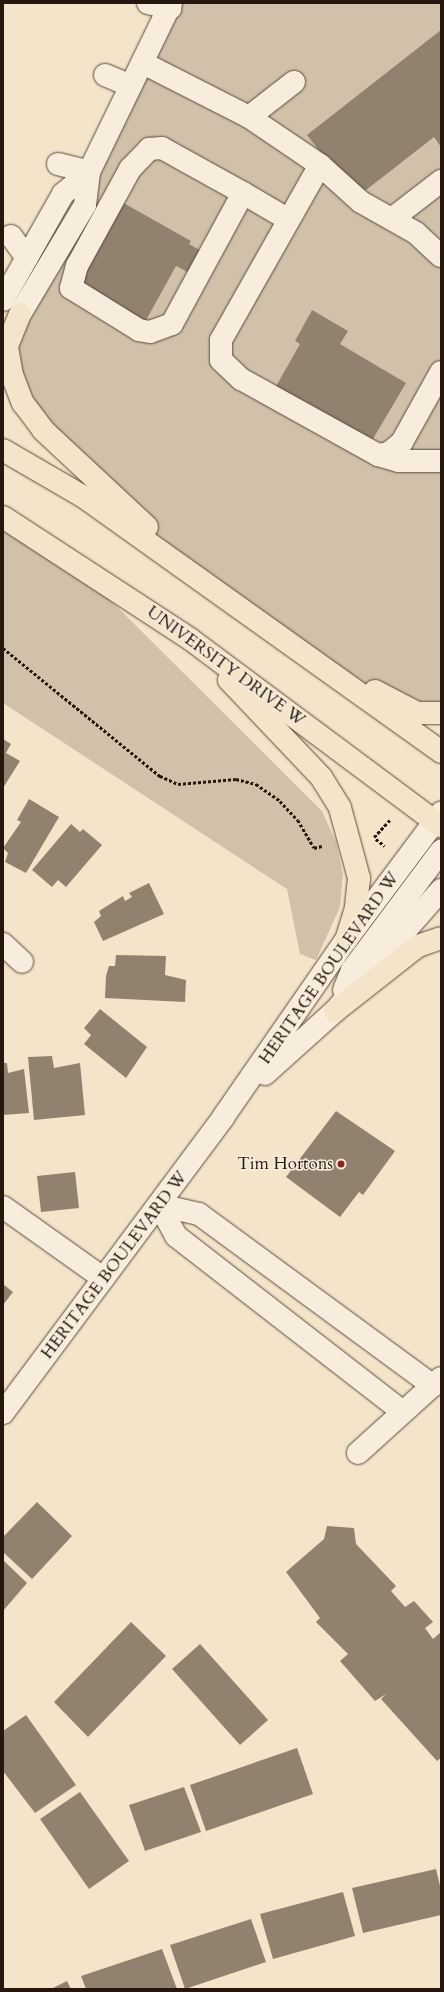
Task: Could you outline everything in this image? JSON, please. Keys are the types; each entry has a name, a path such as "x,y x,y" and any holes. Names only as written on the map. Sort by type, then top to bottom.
{"main road":[{"path":"20,314 7,347 12,375 23,403 43,430 193,573"},
{"path":"3,450 84,497 193,573 441,752"},
{"name":"UNIVERSITY DRIVE W","path":"3,517 190,638 439,820"},
{"path":"190,638 321,777 340,808 359,878 356,908 346,940"},
{"path":"312,659 417,712 441,713"},
{"path":"335,1011 418,946 441,938"}],"street":[{"path":"20,314 85,205 89,172 170,6 148,3"},
{"path":"143,62 249,117 320,165 361,202 393,218 441,256"},
{"path":"104,75 131,86"},
{"path":"249,117 294,82"},
{"path":"243,193 172,324 150,332 139,330 70,288 77,266 130,169 149,149 162,148 243,193 289,220"},
{"path":"58,164 89,172"},
{"path":"320,165 221,340 221,360 241,379 378,455 399,461 441,461"},
{"path":"3,300 63,194 89,172"},
{"path":"393,218 441,181"},
{"path":"12,236 27,258"},
{"path":"378,455 389,453 402,442 441,372"},
{"name":"HERITAGE BOULEVARD W","path":"3,1413 224,1116 346,940 439,820"},
{"path":"335,1011 352,970 441,851"},
{"name":"HERITAGE BOULEVARD W","path":"224,1116 280,1059 335,1011 441,890"},
{"path":"3,944 22,962"},
{"path":"159,1205 199,1214 437,1382 358,1453"},
{"path":"159,1205 176,1236 403,1412"},
{"path":"3,1208 103,1278"}],"path":[{"path":"3,648 160,776 178,784 236,779 256,784 280,800 298,820 314,848 348,839"}],"shaded area":[{"path":"171,3 441,3 441,713 417,713 312,659 193,573 81,464 12,375 20,314"},
{"path":"3,517 65,555 322,811 336,842 343,874 340,907 316,960 300,954 287,889 3,703"}],"building":[{"path":"441,30 441,147 434,137 361,194 344,182 307,135"},
{"path":"120,201 191,241 189,244 207,254 195,276 176,266 144,324 74,284"},
{"path":"312,310 348,331 340,344 406,383 370,444 275,388 300,344 295,341"},
{"path":"3,739 11,744 6,753 20,761 3,788"},
{"path":"29,799 59,817 26,873 5,862 8,853 3,848 21,822 17,820"},
{"path":"71,824 80,832 83,829 102,845 66,887 58,880 52,887 32,870"},
{"path":"149,883 164,914 103,941 94,922 101,916 99,911 123,896 125,901 132,897 129,893"},
{"path":"116,955 166,956 165,975 186,980 185,1002 105,998 106,976 109,966 115,966"},
{"path":"100,1009 147,1047 126,1078 84,1044 91,1035 84,1028"},
{"path":"52,1056 54,1068 80,1063 85,1115 34,1120 28,1057"},
{"path":"3,1063 7,1063 8,1073 24,1069 29,1113 3,1115"},
{"name":"Tim Hortons","path":"336,1111 395,1151 363,1195 359,1192 340,1217 286,1177"},
{"path":"75,1172 79,1208 41,1212 37,1176"},
{"path":"3,1284 13,1292 3,1305"},
{"path":"37,1502 72,1536 32,1579 3,1552 3,1537"},
{"path":"327,1526 354,1528 356,1544 396,1586 391,1591 405,1607 414,1601 433,1622 425,1628 433,1639 441,1632 441,1758 437,1761 381,1699 386,1694 375,1701 340,1661 348,1654 316,1622 320,1618 286,1572 324,1539"},
{"path":"3,1560 27,1583 3,1611"},
{"path":"131,1622 166,1656 88,1737 54,1702"},
{"path":"200,1644 268,1720 240,1745 172,1669"},
{"path":"26,1715 76,1785 35,1813 3,1771 3,1731"},
{"path":"297,1748 313,1794 206,1831 190,1785"},
{"path":"184,1787 201,1832 145,1851 129,1805"},
{"path":"80,1792 129,1861 89,1889 40,1819"},
{"path":"436,1869 441,1890 441,1915 363,1933 352,1888"},
{"path":"343,1892 355,1936 273,1959 260,1914"},
{"path":"251,1919 266,1962 185,1989 170,1945"},
{"path":"162,1949 177,1989 86,1989 81,1976"},
{"path":"67,1981 71,1989 51,1989"}],"place":[{"name":"Tim Hortons","path":"341,1164"}]}
